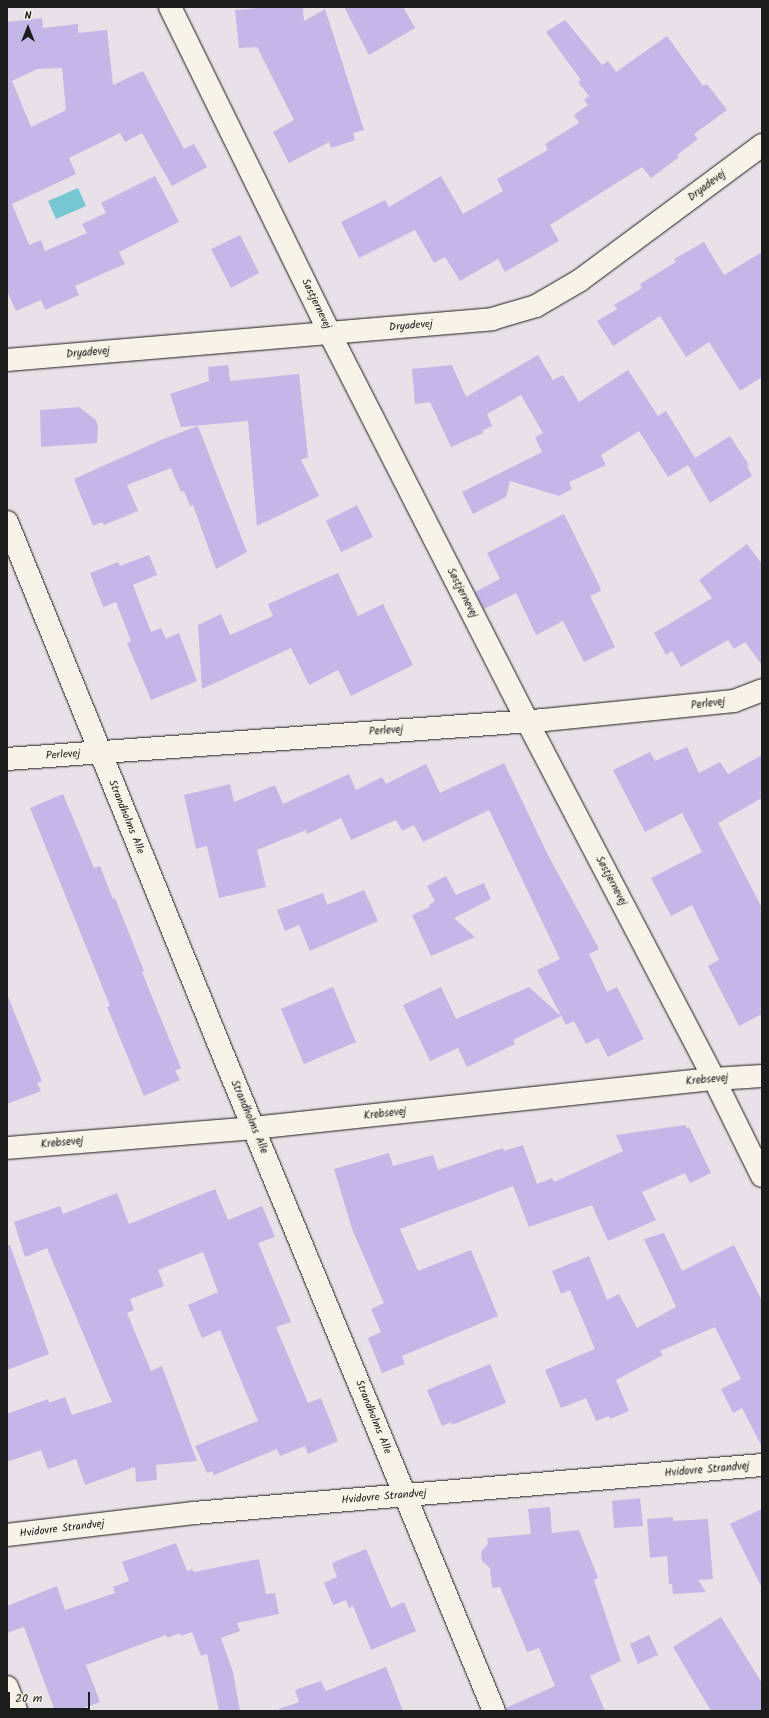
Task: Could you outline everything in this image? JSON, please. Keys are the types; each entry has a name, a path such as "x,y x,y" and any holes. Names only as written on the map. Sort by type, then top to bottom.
{"street":[{"name":"Søstjernevej","path":"170,7 330,334 527,721 714,1079 762,1176"},
{"name":"Dryadevej","path":"7,360 330,334 492,318 536,306 579,281 762,145"},
{"name":"Strandholms Alle","path":"7,522 253,1128 494,1711"},
{"name":"Perlevej","path":"7,759 527,721 734,701 762,690"},
{"name":"Krebsevej","path":"7,1148 253,1128 714,1079 762,1076"},
{"name":"Hvidovre Strandvej","path":"7,1535 194,1512 762,1465"},
{"path":"7,1687 16,1711"}],"water":[{"path":"78,188 86,206 56,219 48,201"}],"building":[{"path":"270,7 303,7 304,21 325,9 364,130 353,133 355,140 331,148 329,142 289,163 273,132 294,120 257,47 239,48 235,10"},
{"path":"344,7 403,7 415,28 369,55"},
{"path":"42,18 43,28 78,24 78,33 107,30 113,85 143,71 184,149 194,144 207,167 172,186 142,133 125,142 120,133 69,158 76,174 12,204 29,245 41,240 45,251 87,233 82,224 106,213 101,203 155,176 179,222 119,252 125,264 75,286 79,295 45,310 41,300 16,311 7,291 7,22","holes":["62,68 66,110 31,127 12,81 37,69"]},
{"path":"565,20 602,65 608,61 616,72 667,36 703,86 707,84 727,110 694,134 698,139 677,155 679,157 651,178 642,167 550,225 559,241 505,272 498,259 460,281 445,257 434,263 415,230 359,258 341,222 385,200 389,207 441,176 463,214 503,191 497,179 548,150 545,144 579,123 574,115 588,105 584,100 589,96 578,82 581,80 546,32"},
{"path":"240,235 259,273 231,288 211,249"},
{"path":"704,242 724,275 762,252 762,377 740,391 709,342 686,357 660,316 613,346 597,321 617,309 614,305 642,288 640,284 676,262 674,259"},
{"path":"538,355 553,380 563,375 579,402 628,370 658,416 666,411 695,458 730,436 749,465 747,466 752,476 710,503 688,465 668,477 639,431 601,455 606,465 569,482 572,489 559,496 510,481 506,497 473,514 462,492 542,452 535,437 543,433 521,395 487,414 492,426 482,431 483,433 451,447 430,402 415,404 412,369 452,365 466,397"},
{"path":"228,365 230,381 299,374 308,457 301,460 319,496 257,526 248,421 181,427 170,394 209,381 208,367"},
{"path":"79,407 96,420 98,427 97,443 41,447 40,410"},
{"path":"198,426 247,552 216,569 193,505 190,506 184,491 181,492 171,468 127,485 138,511 104,525 102,522 93,526 74,479 163,439"},
{"path":"357,505 373,537 341,552 326,521"},
{"path":"564,514 599,585 601,591 590,596 615,647 584,662 563,621 536,635 516,593 484,609 475,592 500,579 487,553"},
{"path":"747,544 762,564 762,665 745,642 734,649 728,640 681,667 672,651 666,655 654,633 712,598 699,580"},
{"path":"149,555 157,575 133,585 151,632 161,628 166,639 179,633 197,681 151,700 127,643 131,641 116,602 103,607 90,573 118,562 120,566"},
{"path":"338,573 358,616 383,604 413,665 351,696 338,670 309,685 291,648 202,689 198,625 221,614 230,635 273,616 268,604"},
{"path":"687,747 699,773 720,762 728,774 762,755 762,798 718,823 762,908 762,1014 739,1026 708,966 719,960 692,905 671,916 651,878 702,852 682,813 645,832 613,770 650,752 655,761"},
{"path":"504,763 548,855 599,949 589,954 607,992 617,987 644,1039 608,1057 598,1038 586,1044 574,1021 566,1025 537,970 560,959 489,810 423,842 414,825 402,831 396,820 351,840 341,818 307,834 306,830 257,850 266,887 219,898 207,846 196,849 184,795 230,784 234,802 275,785 283,804 349,774 356,790 382,777 386,784 426,764 440,793"},
{"path":"63,794 94,868 100,866 113,899 115,898 144,971 142,972 181,1068 175,1071 180,1080 144,1096 107,1007 110,1006 30,808"},
{"path":"446,876 456,895 484,883 491,899 454,918 475,937 431,956 412,915 430,907 429,905 435,901 427,886"},
{"path":"364,890 378,921 310,951 299,925 285,931 277,910 323,893 327,905"},
{"path":"333,987 356,1042 304,1064 281,1009"},
{"path":"441,987 456,1019 529,987 561,1016 513,1040 515,1044 467,1067 458,1048 430,1061 403,1005"},
{"path":"7,994 42,1081 37,1083 41,1091 7,1104"},
{"path":"685,1125 687,1128 689,1127 711,1173 690,1183 685,1173 642,1192 656,1220 608,1241 592,1205 529,1227 513,1186 400,1229 418,1271 471,1250 498,1316 402,1356 405,1364 382,1373 368,1338 381,1332 371,1309 384,1303 352,1229 334,1169 389,1153 393,1166 433,1155 438,1170 503,1148 504,1151 523,1145 537,1184 552,1178 554,1182 623,1151 616,1135"},
{"path":"215,1189 228,1220 262,1206 275,1237 258,1243 291,1322 276,1327 308,1403 321,1398 338,1441 308,1454 305,1446 280,1456 277,1449 214,1475 212,1471 207,1473 195,1446 258,1421 220,1330 202,1338 188,1305 218,1292 203,1252 158,1270 164,1286 130,1299 134,1310 127,1313 151,1371 162,1366 197,1461 156,1465 157,1480 136,1482 135,1467 85,1485 76,1459 48,1469 41,1450 7,1462 7,1414 48,1399 49,1403 65,1397 72,1415 112,1402 47,1248 25,1257 14,1222 60,1206 63,1214 117,1193 129,1224"},
{"path":"664,1233 682,1271 734,1245 762,1301 762,1447 742,1408 733,1413 721,1389 741,1379 715,1327 660,1351 663,1355 616,1380 629,1411 610,1419 609,1416 596,1421 586,1398 561,1408 545,1370 595,1349 570,1290 561,1294 552,1271 589,1256 607,1300 619,1294 637,1328 676,1307 644,1239"},
{"path":"10,1245 49,1354 7,1370 7,1246"},
{"path":"490,1364 506,1403 452,1425 451,1422 442,1426 427,1390"},
{"path":"640,1498 643,1526 614,1528 612,1501"},
{"path":"550,1507 552,1533 579,1530 598,1578 594,1580 621,1661 590,1676 605,1711 506,1711 506,1708 555,1686 539,1648 527,1652 500,1587 492,1588 490,1568 482,1561 481,1552 488,1544 487,1538 531,1534 528,1509"},
{"path":"762,1509 762,1588 730,1524"},
{"path":"673,1517 673,1521 708,1519 713,1579 698,1580 706,1592 673,1594 672,1584 669,1584 667,1556 650,1558 647,1519"},
{"path":"176,1543 187,1571 192,1569 194,1572 259,1559 266,1594 275,1593 279,1614 237,1623 240,1631 221,1638 233,1672 240,1711 219,1711 207,1654 201,1656 192,1632 181,1636 180,1633 167,1638 166,1635 86,1665 100,1702 75,1711 55,1711 24,1627 7,1633 7,1606 57,1586 65,1610 115,1593 113,1587 129,1581 122,1562"},
{"path":"366,1549 391,1608 404,1602 416,1631 371,1650 353,1606 349,1608 346,1600 333,1605 324,1583 337,1577 332,1563"},
{"path":"721,1617 762,1683 762,1711 711,1711 673,1647"},
{"path":"649,1635 658,1655 638,1664 630,1644"},
{"path":"386,1667 403,1711 279,1711 279,1709 299,1702 295,1690 321,1681 326,1691"}]}
